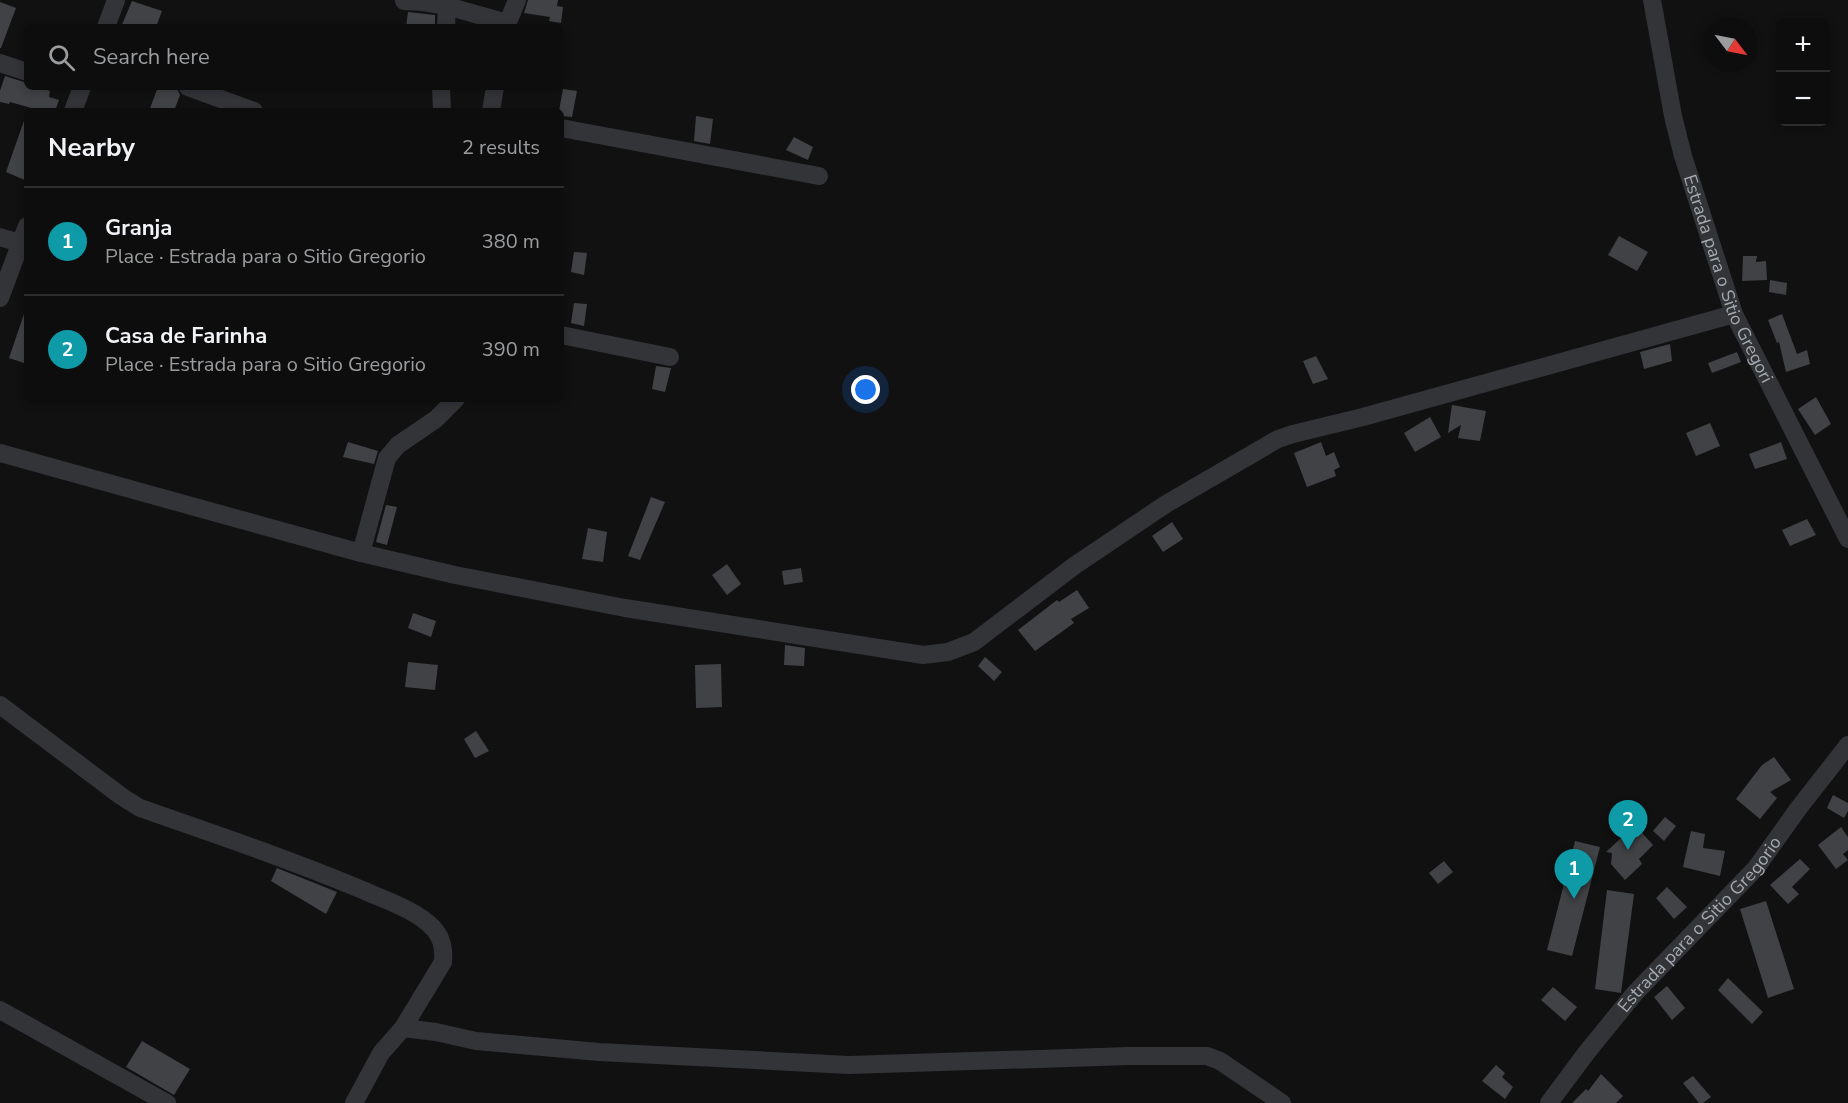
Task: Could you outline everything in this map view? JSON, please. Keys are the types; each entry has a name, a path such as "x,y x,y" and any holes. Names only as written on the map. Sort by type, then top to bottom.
{"street":[{"path":"107,24 116,0"},
{"path":"507,24 518,0"},
{"name":"Estrada para o Sitio Gregori","path":"1652,0 1673,116 1683,156 1734,314 1848,539"},
{"path":"404,1 423,1 447,6 504,24"},
{"path":"446,24 447,6"},
{"path":"0,63 24,71"},
{"path":"74,108 78,90"},
{"path":"196,90 246,108"},
{"path":"441,90 442,108"},
{"path":"492,108 494,90"},
{"path":"564,129 819,176"},
{"path":"0,298 24,233"},
{"path":"0,237 20,243"},
{"path":"0,453 361,553 455,575 625,608 923,655 948,652 974,642 1074,566 1166,504 1278,439 1734,314"},
{"path":"564,335 670,357"},
{"path":"361,553 387,458 398,445 436,419 453,402"},
{"path":"0,705 140,808 315,870 391,903 434,928 444,951 443,963 403,1028 381,1053 354,1103"},
{"name":"Estrada para o Sitio Gregorio","path":"1549,1103 1635,993 1756,868 1848,745"},
{"path":"0,1010 167,1103"},
{"path":"403,1028 436,1032 476,1041 588,1051 811,1064 1207,1056 1220,1061 1282,1103"}],"building":[{"path":"528,0 558,0 557,6 563,7 561,23 549,21 550,17 524,13"},
{"path":"132,1 162,11 157,24 122,24"},
{"path":"0,2 16,8 1,48 0,48"},
{"path":"408,12 435,15 435,24 406,24"},
{"path":"5,76 24,82 24,90 47,90 50,91 49,97 59,100 56,108 31,108 10,102 9,104 0,102 0,91"},
{"path":"157,90 178,90 180,95 175,108 150,108"},
{"path":"563,90 577,91 572,117 564,116 564,108 560,108"},
{"path":"696,116 713,119 710,144 694,141"},
{"path":"24,121 24,180 6,172"},
{"path":"794,137 813,147 808,160 786,150"},
{"path":"1619,236 1648,252 1637,271 1608,255"},
{"path":"574,252 587,253 584,275 571,272"},
{"path":"1743,256 1757,256 1756,262 1766,261 1767,280 1742,281"},
{"path":"1770,280 1787,283 1786,295 1769,292"},
{"path":"574,303 587,304 584,326 571,323"},
{"path":"24,314 24,363 9,358"},
{"path":"1782,314 1797,354 1807,350 1810,364 1786,372 1779,342 1777,343 1768,320"},
{"path":"1670,344 1672,361 1644,369 1640,352"},
{"path":"1737,352 1741,362 1712,373 1708,363"},
{"path":"1316,356 1328,379 1313,384 1303,361"},
{"path":"656,366 671,368 665,392 652,389"},
{"path":"1816,397 1831,424 1815,435 1798,409"},
{"path":"1452,405 1486,411 1480,441 1458,438 1461,425 1448,433"},
{"path":"1430,417 1441,437 1415,452 1404,433"},
{"path":"1710,423 1720,446 1696,456 1686,433"},
{"path":"348,442 378,451 374,464 343,457"},
{"path":"1321,442 1326,456 1334,452 1340,467 1334,470 1336,476 1307,487 1294,453"},
{"path":"1781,442 1787,459 1755,469 1749,454"},
{"path":"651,497 665,502 640,560 628,556"},
{"path":"386,505 397,507 387,545 376,542"},
{"path":"1807,519 1816,535 1790,546 1782,530"},
{"path":"1172,522 1183,539 1163,552 1152,536"},
{"path":"588,528 607,532 603,562 582,559"},
{"path":"727,564 741,584 727,595 712,575"},
{"path":"801,568 803,582 784,585 782,571"},
{"path":"1077,590 1089,608 1071,619 1074,623 1035,651 1018,630 1057,600 1059,602"},
{"path":"413,613 436,621 431,637 408,628"},
{"path":"785,645 805,648 804,666 784,665"},
{"path":"985,657 1002,672 994,681 978,666"},
{"path":"408,662 438,665 435,690 405,687"},
{"path":"721,664 722,707 696,708 695,665"},
{"path":"476,731 489,751 475,758 464,739"},
{"path":"1774,757 1791,780 1770,792 1777,798 1760,819 1736,799 1762,765"},
{"path":"1833,795 1848,803 1848,811 1844,818 1827,808"},
{"path":"1665,817 1676,826 1664,841 1653,831"},
{"path":"1635,825 1653,845 1639,859 1642,864 1625,880 1611,864 1612,853 1606,852"},
{"path":"1841,827 1848,837 1848,850 1843,854 1848,860 1836,869 1818,845"},
{"path":"1691,831 1705,834 1703,848 1725,851 1720,876 1683,867"},
{"path":"1575,841 1600,847 1572,956 1547,950"},
{"path":"1800,859 1810,869 1792,887 1799,894 1788,904 1770,885"},
{"path":"1444,861 1453,872 1438,884 1429,873"},
{"path":"277,868 337,892 326,914 271,881"},
{"path":"1667,887 1687,907 1674,919 1656,898"},
{"path":"1607,890 1634,894 1621,993 1595,989"},
{"path":"1766,901 1794,989 1768,998 1740,909"},
{"path":"1728,978 1763,1012 1752,1024 1718,990"},
{"path":"1667,986 1685,1008 1672,1020 1654,997"},
{"path":"1553,987 1577,1007 1565,1021 1541,1000"},
{"path":"142,1041 190,1069 174,1095 126,1067"},
{"path":"1496,1065 1505,1073 1502,1077 1513,1087 1505,1099 1482,1081"},
{"path":"1601,1074 1623,1096 1616,1103 1572,1103 1586,1089 1588,1091"},
{"path":"1693,1076 1711,1097 1703,1103 1699,1103 1683,1083"}],"place":[{"name":"Casa de Farinha","path":"1628,850"},
{"name":"Granja","path":"1574,899"}]}
